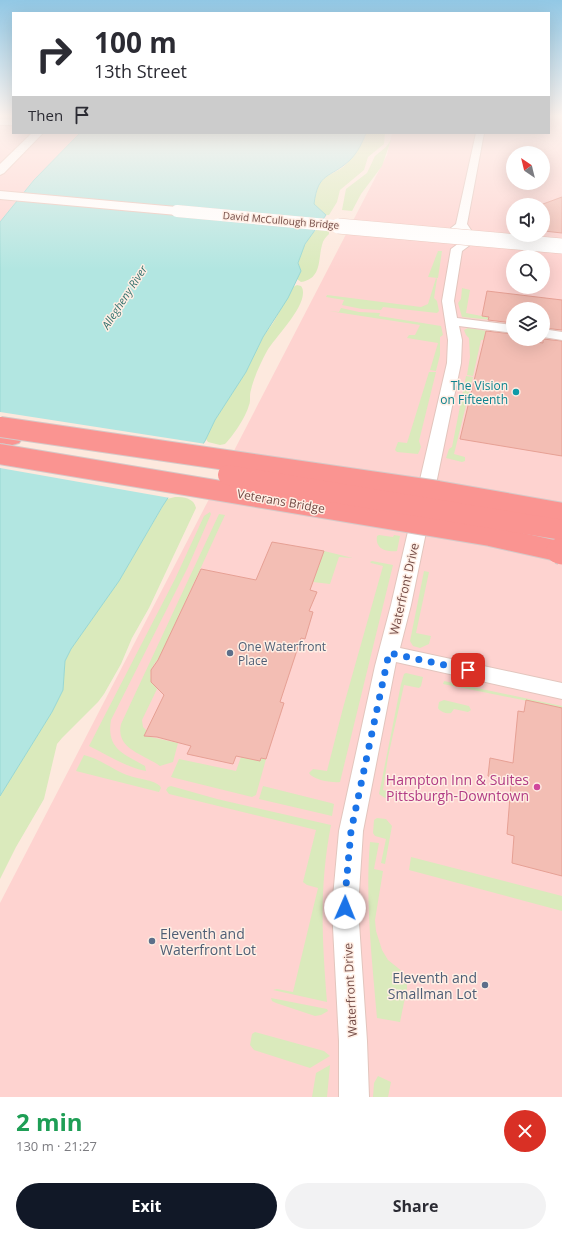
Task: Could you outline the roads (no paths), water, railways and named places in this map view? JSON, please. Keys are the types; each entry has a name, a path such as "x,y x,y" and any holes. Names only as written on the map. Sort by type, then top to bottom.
{"highway":[{"path":"0,427 438,491 562,513"},
{"path":"0,437 562,530"},
{"name":"Veterans Bridge","path":"0,454 490,536 562,552"}],"street":[{"name":"Waterfront Drive","path":"354,1097 353,1041 345,908 351,831 454,363 455,340 448,296 457,249 464,245 466,230 461,225 472,167"},
{"name":"David McCullough Bridge","path":"0,195 562,246"},
{"path":"452,321 506,328"},
{"path":"550,334 562,336"},
{"path":"389,653 562,691"}],"water":[{"name":"Allegheny River","path":"47,167 341,167 326,177 318,186 314,204 326,215 305,244 298,263 301,271 288,298 263,337 246,372 215,420 205,441 162,507 119,581 71,649 65,661 63,690 52,712 0,796 0,222 34,180"}],"place":[{"name":"The Vision on Fifteenth","path":"516,392"},
{"name":"One Waterfront Place","path":"230,653"},
{"name":"Hampton Inn & Suites Pittsburgh-Downtown","path":"537,787"},
{"name":"Eleventh and Waterfront Lot","path":"152,941"},
{"name":"Eleventh and Smallman Lot","path":"485,985"}]}
